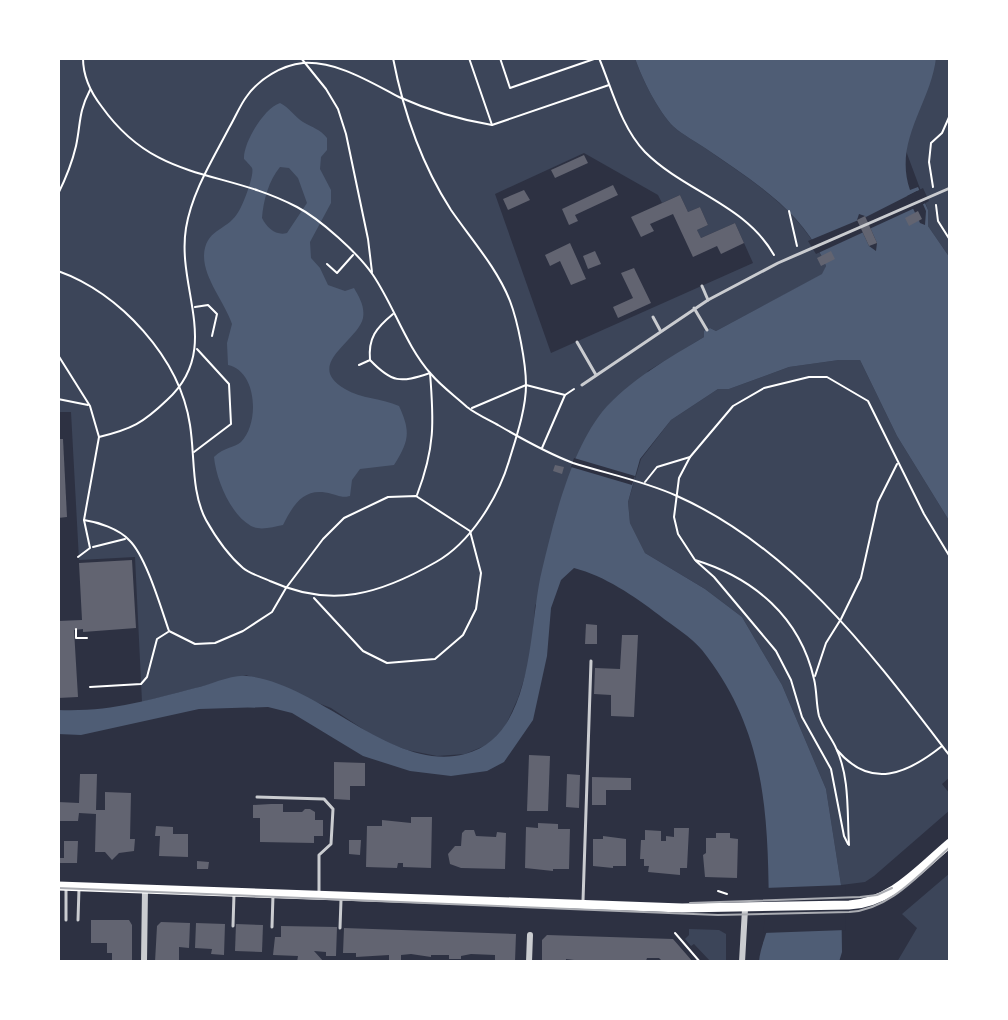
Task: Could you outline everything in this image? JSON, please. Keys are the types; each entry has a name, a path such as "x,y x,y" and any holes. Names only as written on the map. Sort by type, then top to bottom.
{"main road":[{"path":"62,886 745,909 849,905 871,902 889,894 950,843"}],"street":[{"path":"144,962 145,889"},
{"path":"742,962 745,909"},
{"path":"529,962 530,935"}],"lane":[{"path":"582,385 708,300 778,263 950,188"},
{"path":"702,286 708,300"},
{"path":"694,308 707,330"},
{"path":"653,317 660,330"},
{"path":"577,342 596,375"},
{"path":"583,904 591,661"},
{"path":"257,797 324,799 333,809 331,844 319,855 319,895"},
{"path":"62,886 66,920"},
{"path":"78,920 79,887"},
{"path":"233,926 234,892"},
{"path":"272,927 273,894"},
{"path":"340,928 341,896"}],"path":[{"path":"83,58 90,90 108,116 135,145 165,163 272,196 301,209 320,223 372,273 393,314 430,373 470,409 541,449 675,495 708,511 743,535 841,619 887,672 950,756"},
{"path":"301,58 338,109 368,239 372,273"},
{"path":"58,271 91,285 132,320 168,366 190,422 197,490 205,518 244,570 313,597 357,594 397,584 450,554 490,504 505,477 517,436 526,385 510,301 437,184 401,97 393,58"},
{"path":"469,58 492,125"},
{"path":"500,58 510,88 598,58 629,131 646,153 738,214 765,239 778,263"},
{"path":"99,437 131,429 154,413 179,390 190,369 196,348 184,254 186,227 204,175 247,95 272,74 294,64 306,63 344,71 401,97 464,120 492,125 610,85"},
{"path":"58,194 71,166 80,110 90,90"},
{"path":"950,115 942,133 931,143 929,162 938,221 950,240"},
{"path":"789,211 802,254"},
{"path":"327,264 337,273 354,255"},
{"path":"193,307 208,305 217,314 212,336"},
{"path":"393,314 377,327 369,346 370,360 385,376 405,381 430,373"},
{"path":"193,453 231,424 229,384 196,348"},
{"path":"58,355 90,406 99,437 84,520 90,548"},
{"path":"359,365 370,360"},
{"path":"416,496 427,469 433,441 430,373"},
{"path":"695,560 721,568 754,586 774,603 794,627 814,678 818,714 836,749 845,780 849,845 844,836 831,769 802,717 776,651 714,577 695,560 678,534 674,517 679,478 690,457 733,406 764,388 809,377 827,377 868,401 950,557"},
{"path":"470,409 526,385 565,395"},
{"path":"541,449 565,395 582,385"},
{"path":"58,399 90,406"},
{"path":"645,483 657,467 690,457"},
{"path":"814,678 826,643 861,578 878,502 898,463"},
{"path":"84,520 96,522 128,538 139,553 169,631 195,644 215,643 243,631 272,612 323,539 344,518 388,497 416,496 470,531 481,573 476,609 463,635 435,659 387,663 363,651 313,597"},
{"path":"78,557 90,548 128,538"},
{"path":"76,629 76,638 87,638"},
{"path":"90,687 141,684 147,677 157,639 169,631"},
{"path":"836,749 846,761 869,774 894,774 919,764 942,746"},
{"path":"718,891 727,894"},
{"path":"675,933 700,962"}],"shaded area":[{"path":"58,58 635,58 651,94 668,121 774,198 804,229 826,266 823,274 716,331 710,328 704,331 704,337 648,371 535,606 531,657 505,727 489,744 465,754 437,756 407,750 378,739 331,708 246,675 142,702 135,557 79,560 71,412 58,412","holes":["584,153 658,195 662,203 680,195 688,212 700,207 708,225 697,230 701,238 735,223 753,263 551,353 495,194"]},
{"path":"635,58 936,58 933,75 909,139 906,172 910,190 918,187 928,210 928,226 950,258 950,522 897,436 860,360 789,367 729,389 718,389 671,420 640,459 628,502 630,523 645,553 705,589 742,617 782,685 826,789 841,885 842,952 839,962 759,962 769,919 765,812 752,745 740,713 724,681 693,641 619,587 574,568 561,580 551,608 547,656 533,720 504,762 487,771 451,776 410,771 363,756 292,713 268,707 199,709 81,735 58,734 58,710 127,705 241,676 275,682 383,740 411,751 438,756 465,754 488,743 505,725 517,702 525,676 542,570 558,509 581,447 602,412 637,380 704,337 704,331 710,328 716,331 822,274 826,266 804,229 774,198 668,121","holes":["917,191 926,211 925,225 920,223 907,196","859,214 865,216 877,243 876,251 869,246 857,220"]},
{"path":"936,58 950,58 950,258 928,226 928,210 906,151"},
{"path":"280,103 327,138 327,150 321,157 320,169 331,190 331,203 310,242 311,258 328,285 345,291 354,288 362,306 363,318 359,327 336,353 329,371 334,380 351,392 399,406 407,436 394,465 360,469 352,480 350,496 323,492 308,494 296,503 283,525 262,528 251,526 237,513 225,495 215,466 214,457 241,442 251,423 253,411 250,387 245,377 238,369 228,365 227,343 232,324 207,273 204,256 208,240 232,220 242,205 252,171 244,159 247,144 261,119","holes":["280,167 289,168 298,178 307,203 287,233 279,233 266,225 262,218 263,211 267,191 276,172"]},
{"path":"860,360 897,436 950,522 950,777 942,784 950,794 950,810 874,876 865,882 841,885 826,789 782,685 742,617 705,589 645,553 630,523 628,502 641,459 671,420 718,389 729,389 789,367"},
{"path":"950,873 950,962 897,962 917,928 902,914"},
{"path":"689,929 719,930 726,934 726,962 711,962 694,944 691,946 685,939"}],"pier":[{"path":"923,188 929,201 920,206 915,196 912,198 917,207 867,230 862,219"},
{"path":"861,219 866,231 816,254 808,241"},
{"path":"574,458 635,476 632,485 571,467"},
{"path":"845,885 846,930 763,933 765,888"}],"building":[{"path":"584,155 588,163 555,178 551,170"},
{"path":"613,185 618,195 575,215 578,221 569,225 562,209"},
{"path":"524,190 530,200 508,210 503,199"},
{"path":"680,195 688,212 700,207 708,225 697,230 701,238 735,223 744,243 721,254 717,246 693,257 673,214 650,224 654,231 641,237 631,217"},
{"path":"918,211 922,219 909,226 905,218"},
{"path":"865,216 877,243 869,246 857,220"},
{"path":"570,243 586,279 571,285 560,261 550,266 545,255"},
{"path":"595,251 601,264 588,269 583,256"},
{"path":"831,251 835,259 821,266 817,258"},
{"path":"634,268 651,303 618,318 613,307 633,298 621,273"},
{"path":"58,439 63,439 67,517 58,518"},
{"path":"555,465 564,467 562,474 553,471"},
{"path":"132,560 136,628 74,630 78,697 58,698 58,621 82,620 79,563"},
{"path":"586,624 597,625 597,644 585,644"},
{"path":"622,635 638,635 634,717 611,716 611,695 594,694 595,668 620,669"},
{"path":"529,755 550,756 548,811 527,811"},
{"path":"334,762 365,763 365,786 350,786 350,800 334,799"},
{"path":"80,774 97,774 96,810 105,810 105,792 131,793 130,839 135,839 134,851 119,853 112,860 105,852 95,852 96,814 79,813 78,821 58,821 58,802 79,803"},
{"path":"567,774 580,775 579,808 566,807"},
{"path":"592,777 631,778 631,790 606,790 606,805 592,805"},
{"path":"283,804 283,812 310,809 315,812 315,820 323,820 323,836 314,836 314,843 260,842 260,818 253,818 253,805"},
{"path":"411,817 432,817 431,868 403,867 403,863 398,863 397,868 366,867 367,826 382,826 382,820 411,823"},
{"path":"538,823 558,824 558,829 570,829 569,869 525,868 526,827 538,828"},
{"path":"156,826 173,827 173,834 188,834 188,857 159,856 160,836 155,836"},
{"path":"674,828 689,828 687,868 680,868 680,875 648,872 649,866 644,866 644,859 640,859 645,830 661,831 661,841 666,841 666,836 674,837"},
{"path":"465,830 474,830 476,836 496,837 497,832 506,833 505,869 461,868 450,864 448,854 455,846 461,846"},
{"path":"716,833 730,833 730,838 738,839 737,878 705,877 703,855 706,853 706,838 716,838"},
{"path":"603,836 626,839 626,866 593,866 593,839 603,839"},
{"path":"349,840 361,840 360,855 349,854"},
{"path":"64,841 78,841 77,863 60,863 60,858 64,858"},
{"path":"197,861 209,862 208,869 197,869"},
{"path":"91,920 129,920 132,925 132,962 112,962 112,953 107,953 107,943 91,943"},
{"path":"161,922 190,923 189,948 179,947 179,962 155,962 157,926"},
{"path":"196,923 225,924 224,955 211,954 212,949 195,948"},
{"path":"236,924 263,925 262,952 235,951"},
{"path":"281,926 337,927 336,956 314,951 324,962 297,962 298,956 273,955 275,937 281,937"},
{"path":"344,928 516,934 515,962 495,962 495,955 471,954 461,956 461,959 449,959 449,955 431,957 411,954 401,955 401,960 389,960 389,955 356,957 356,953 343,953"},
{"path":"547,935 673,939 693,962 663,962 659,958 647,958 646,961 566,959 566,962 542,962 542,940"}],"tram line":[{"path":"58,888 718,915 849,912 864,910 891,897 950,847"},
{"path":"690,903 860,897 877,895 892,888"}]}
